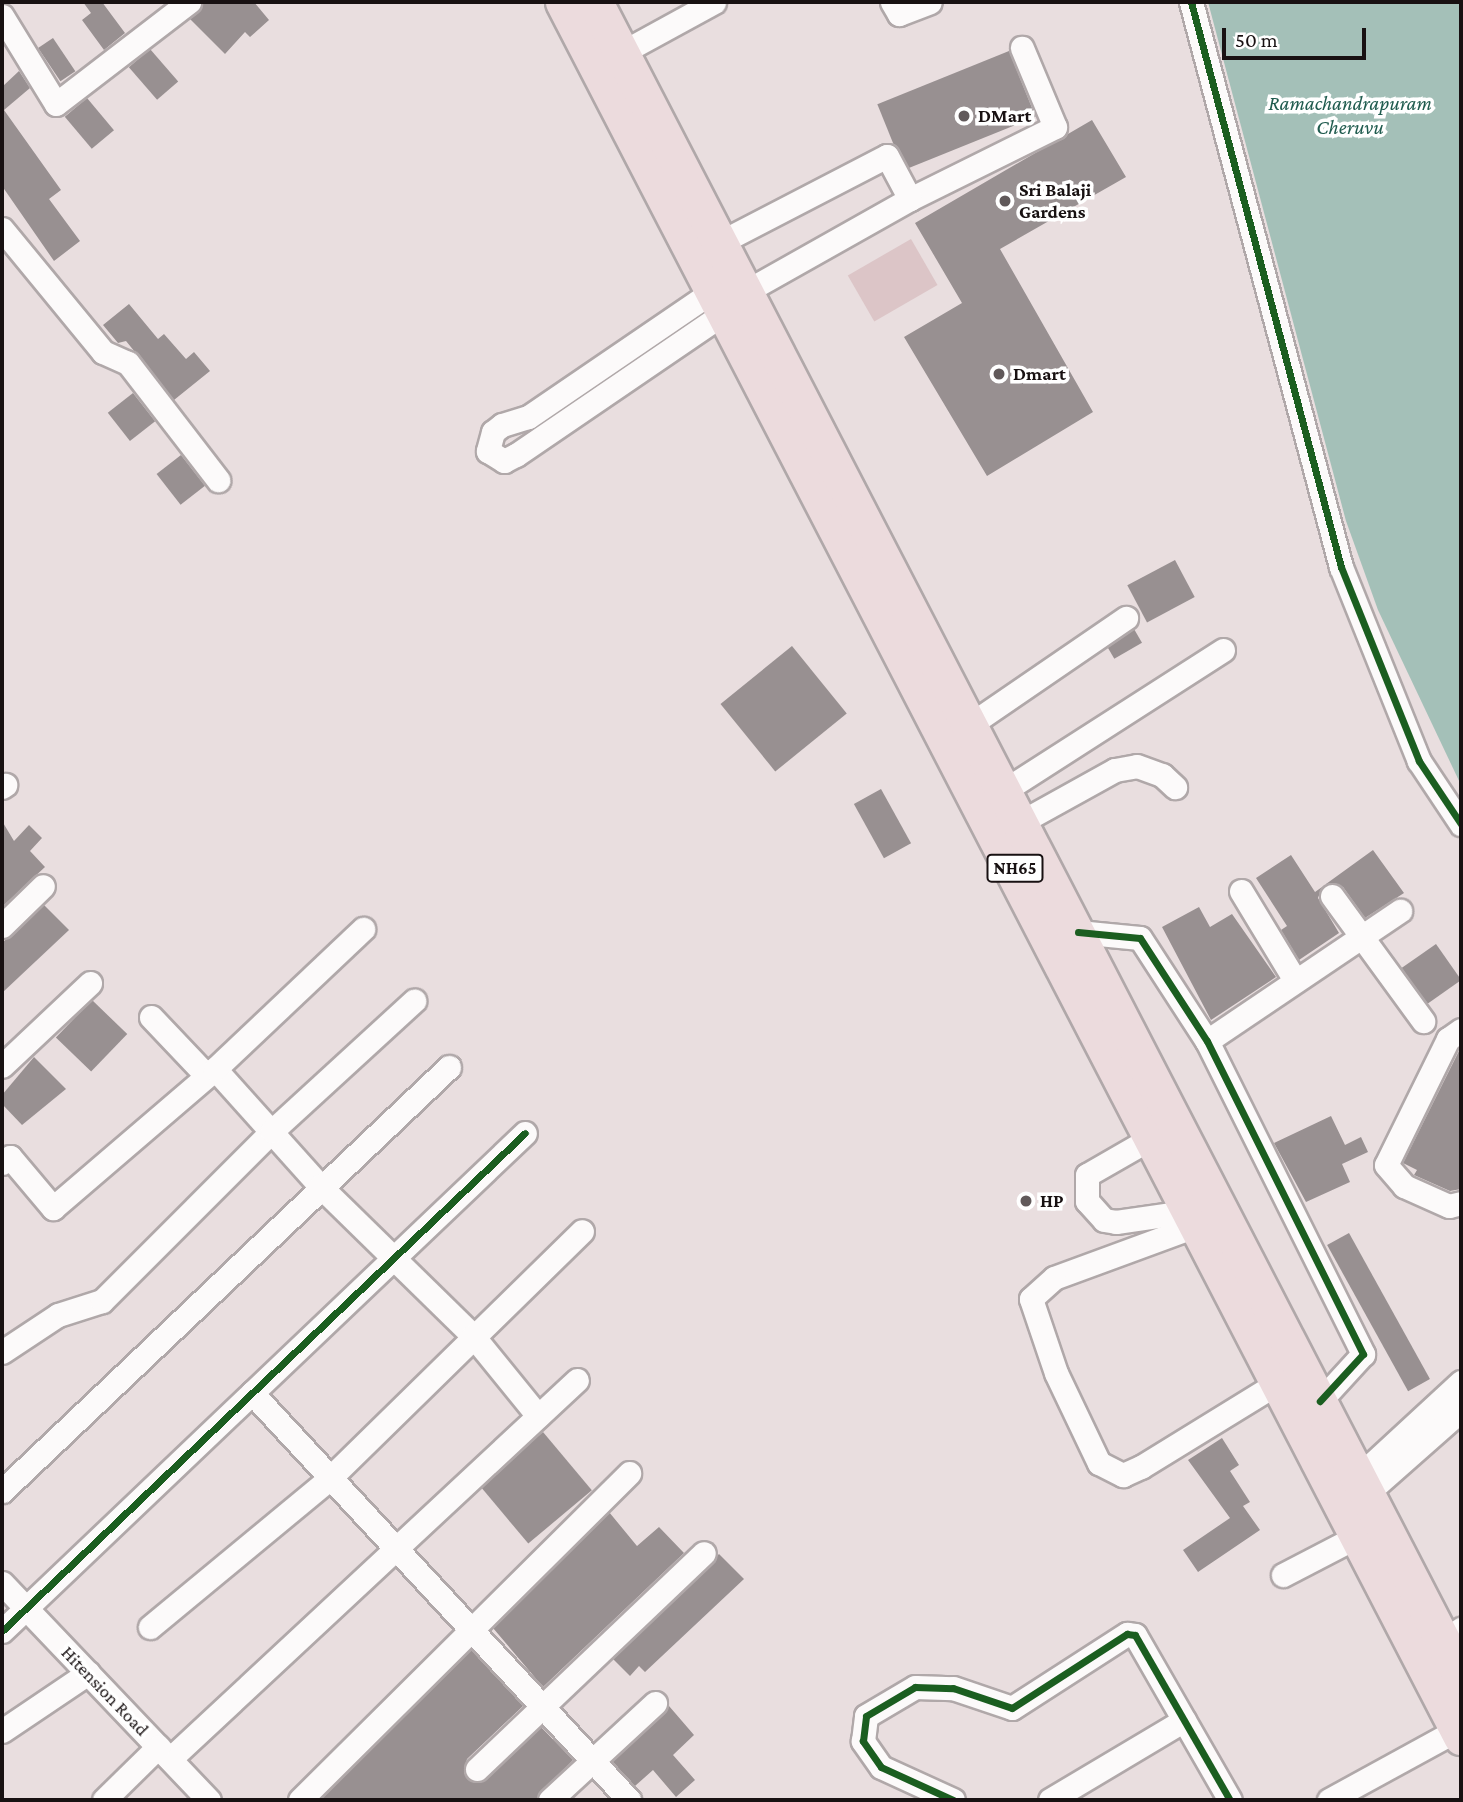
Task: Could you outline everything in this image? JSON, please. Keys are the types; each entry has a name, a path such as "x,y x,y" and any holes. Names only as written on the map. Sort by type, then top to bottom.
{"highway":[{"name":"NH65","path":"563,2 727,299 971,724 1363,1484 1452,1635 1461,1676"},
{"name":"NH65","path":"603,5 621,53 719,243 727,299 1459,1734"}],"street":[{"path":"2,16 55,104 189,2"},
{"path":"621,53 714,2"},
{"path":"892,2 899,14 930,2"},
{"path":"1191,2 1341,567 1419,761 1461,824"},
{"path":"727,299 516,455 504,461 488,451 493,432 502,425 528,417 727,299 910,199 1055,127 1022,48"},
{"path":"719,243 887,156 910,199"},
{"path":"2,229 103,352 128,363 218,480"},
{"path":"971,724 1126,618"},
{"path":"1005,790 1223,650"},
{"path":"1021,822 1115,770 1137,766 1163,775 1175,787"},
{"path":"2,926 43,886"},
{"path":"1241,891 1295,980"},
{"path":"1332,896 1423,1021"},
{"path":"1206,1041 1400,911"},
{"path":"2,1163 10,1157 52,1208 211,1072 363,929"},
{"path":"1079,932 1140,938 1206,1041 1363,1354 1320,1401"},
{"path":"2,1066 90,983"},
{"path":"2,1352 58,1315 102,1301 272,1131 414,1001"},
{"path":"151,1017 272,1131 320,1186 473,1336 538,1416"},
{"path":"1461,1030 1448,1039 1386,1165 1404,1186 1449,1206 1461,1203"},
{"path":"2,1491 320,1186 449,1067"},
{"path":"2,1631 525,1133"},
{"path":"1153,1137 1087,1175 1087,1202 1104,1220 1116,1222 1194,1218"},
{"path":"1194,1218 1054,1278 1031,1299 1056,1373 1099,1463 1122,1475 1141,1467 1279,1382"},
{"path":"150,1627 329,1479 582,1231"},
{"path":"104,1800 164,1753 394,1551 578,1380"},
{"path":"1363,1484 1461,1382"},
{"path":"252,1393 394,1551 629,1800"},
{"path":"1363,1484 1461,1410"},
{"path":"300,1800 629,1473"},
{"path":"1283,1575 1358,1536"},
{"path":"477,1769 540,1706 704,1553"},
{"name":"Hitension Road","path":"2,1583 209,1800"},
{"path":"953,1800 881,1767 863,1741 866,1716 915,1687 953,1688 1012,1709 1127,1634 1135,1635 1230,1800"},
{"path":"2,1731 88,1673"},
{"path":"550,1800 655,1703"},
{"path":"1050,1800 1184,1720"},
{"path":"1329,1800 1459,1734"}],"shaded area":[{"path":"911,239 938,285 874,321 848,276"}],"water":[{"name":"Ramachandrapuram Cheruvu","path":"1208,2 1461,2 1461,785 1378,610 1346,521"}],"building":[{"path":"83,2 102,2 125,33 104,50 82,20 91,13"},
{"path":"203,2 254,2 269,20 250,37 245,32 225,54 190,19"},
{"path":"53,38 75,71 60,81 38,48"},
{"path":"150,49 178,81 157,100 129,67"},
{"name":"DMart","path":"1009,51 1036,117 904,170 877,104"},
{"path":"19,71 30,88 4,110 61,190 49,199 80,241 54,261 2,186 2,87"},
{"path":"87,98 114,130 92,149 65,117"},
{"path":"1092,120 1126,177 1000,249 1093,412 987,476 904,337 962,303 915,223"},
{"path":"129,304 158,339 164,334 186,359 194,352 210,371 174,400 126,341 118,343 103,325"},
{"path":"133,393 155,421 130,441 108,413"},
{"path":"181,455 205,486 181,505 157,474"},
{"path":"1175,560 1195,597 1147,622 1127,585"},
{"path":"1134,629 1142,643 1114,659 1106,645"},
{"path":"792,646 847,714 775,772 721,704"},
{"path":"881,789 911,843 884,858 854,804"},
{"path":"2,821 14,841 29,825 42,838 30,851 45,867 3,906"},
{"path":"1373,850 1404,893 1365,918 1343,887 1326,884"},
{"path":"1291,855 1315,892 1322,887 1318,898 1339,933 1299,960 1281,930 1287,926 1256,878"},
{"path":"44,905 69,930 2,993 2,943"},
{"path":"1199,907 1210,927 1232,914 1276,977 1211,1020 1162,927"},
{"path":"1436,944 1461,980 1427,1004 1402,968"},
{"path":"92,1000 127,1034 91,1071 56,1037"},
{"path":"1461,1047 1461,1189 1450,1191 1414,1175 1417,1170 1403,1163"},
{"path":"34,1057 66,1089 22,1125 2,1104 2,1095"},
{"path":"1331,1116 1345,1145 1361,1137 1368,1152 1342,1164 1350,1182 1306,1202 1274,1143"},
{"path":"1349,1233 1430,1379 1408,1391 1327,1245"},
{"path":"543,1432 592,1490 528,1544 479,1485"},
{"path":"1222,1438 1239,1465 1230,1471 1250,1502 1243,1506 1260,1530 1198,1572 1183,1550 1230,1518 1188,1460"},
{"path":"609,1512 637,1546 659,1527 684,1553 543,1687 493,1628"},
{"path":"719,1554 744,1579 645,1672 639,1666 630,1676 613,1659"},
{"path":"471,1650 523,1706 467,1759 464,1773 472,1782 486,1780 541,1727 573,1760 536,1799 320,1800"},
{"path":"669,1706 694,1735 673,1755 695,1780 676,1797 653,1770 635,1786 612,1761"}],"cycle path":[{"path":"1191,2 1341,567 1419,761 1461,824"},
{"path":"1078,932 1140,938 1207,1041 1363,1354 1320,1401"},
{"path":"2,1631 525,1133"},
{"path":"953,1800 881,1767 863,1741 866,1716 915,1687 953,1688 1012,1708 1127,1634 1135,1635 1230,1800"}],"place":[{"name":"DMart","path":"964,116"},
{"name":"Sri Balaji Gardens","path":"1005,201"},
{"name":"Dmart","path":"999,374"},
{"name":"HP","path":"1026,1201"}]}
